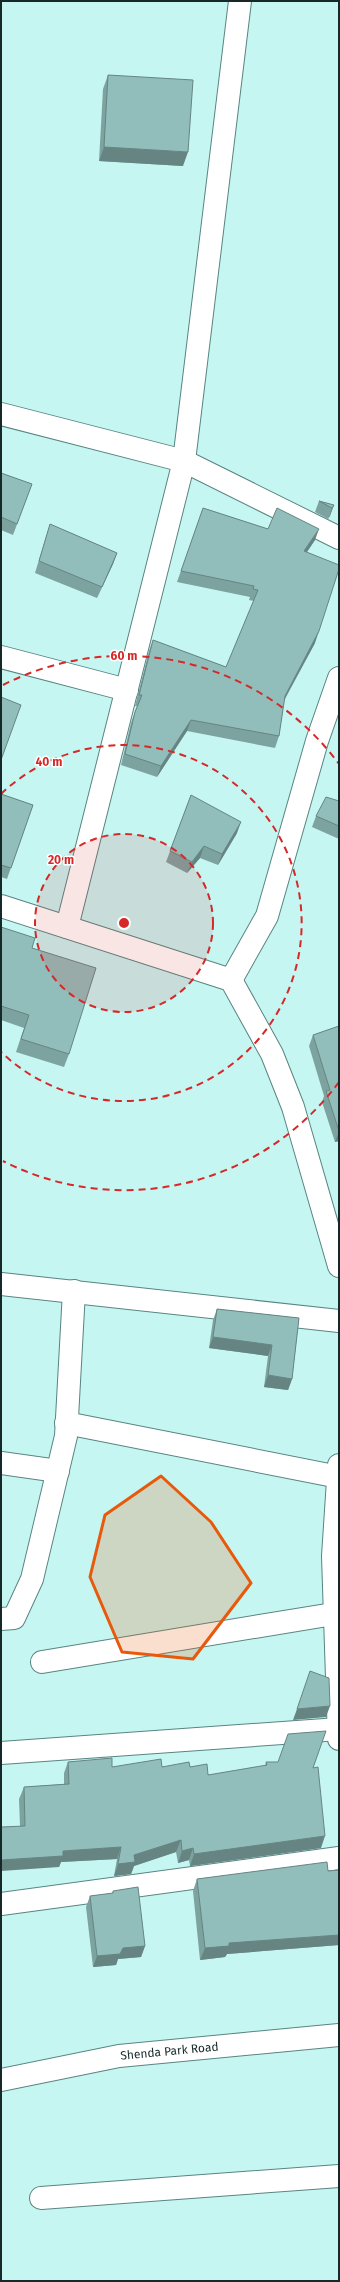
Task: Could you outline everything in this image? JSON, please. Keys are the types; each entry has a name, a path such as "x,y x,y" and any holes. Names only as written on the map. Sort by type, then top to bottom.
{"street":[{"path":"67,927 184,461 240,1"},
{"path":"1,414 184,461 339,538"},
{"path":"1,657 127,690"},
{"path":"231,980 266,916 317,740 339,678"},
{"path":"1,906 231,980 272,1054 293,1107 339,1266"},
{"path":"1,1284 339,1321"},
{"path":"1,1619 14,1618 32,1579 66,1436 74,1291"},
{"path":"1,1753 338,1732 337,1613 334,1556 339,1473 66,1423"},
{"path":"1,1463 58,1471"},
{"path":"42,1662 337,1613"},
{"path":"1,1904 339,1858"},
{"name":"Shenda Park Road","path":"1,2080 119,2056 339,2035"},
{"path":"41,2198 339,2176"}],"highlighted area":[{"path":"161,1476 211,1522 251,1583 193,1659 122,1652 90,1577 105,1515"}],"building":[{"path":"108,75 193,80 188,152 104,147"},
{"path":"1,473 32,484 17,524 1,517"},
{"path":"319,501 334,505 332,508"},
{"path":"203,508 268,529 277,508 319,529 304,551 339,565 339,569 319,631 285,696 279,736 191,720 161,766 125,754 135,712 142,695 139,695 153,640 226,667 258,590 253,589 254,586 181,571"},
{"path":"50,524 117,553 102,587 39,561"},
{"path":"1,697 21,705 1,760"},
{"path":"1,794 33,805 11,868 1,865"},
{"path":"191,795 241,822 222,854 204,846 192,862 170,851"},
{"path":"326,797 339,801 339,826 316,816"},
{"path":"1,927 35,938 32,948 96,968 69,1054 21,1039 29,1015 1,1006"},
{"path":"339,1026 339,1131 326,1091 330,1090 313,1035"},
{"path":"217,1309 299,1318 292,1379 268,1375 272,1345 213,1337"},
{"path":"310,1671 329,1678 330,1706 297,1709"},
{"path":"326,1731 313,1768 318,1767 325,1836 194,1854 193,1848 182,1851 181,1840 134,1855 135,1862 118,1864 121,1847 63,1851 63,1856 1,1860 1,1827 25,1826 24,1787 69,1784 68,1762 112,1758 112,1767 161,1759 162,1767 189,1762 190,1767 207,1764 208,1775 267,1765 266,1762 278,1762 288,1734"},
{"path":"327,1862 328,1871 339,1870 339,1935 229,1943 229,1946 205,1948 197,1879"},
{"path":"138,1887 145,1946 123,1948 120,1954 97,1956 90,1896 113,1893 113,1891"}]}
